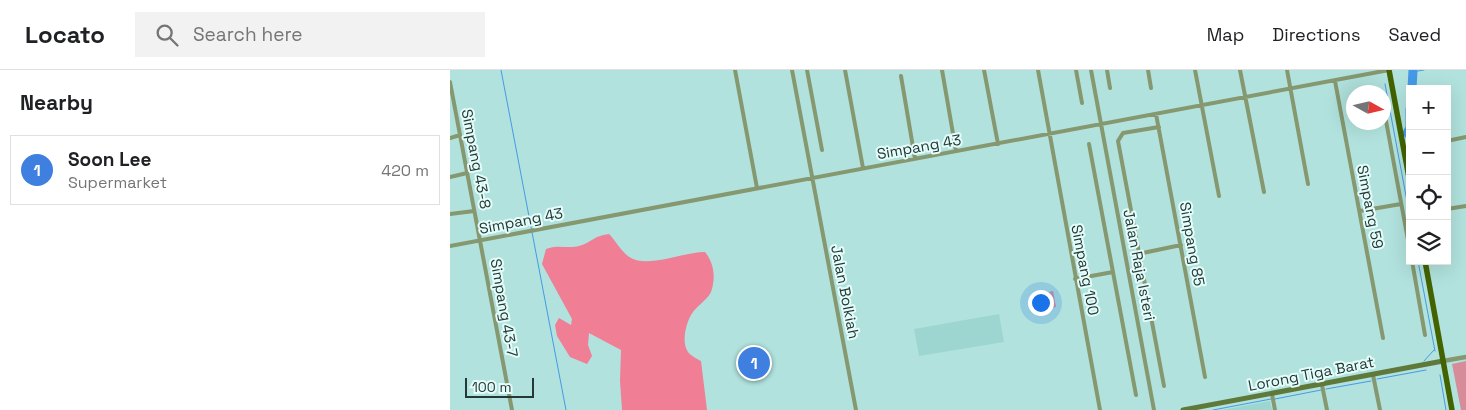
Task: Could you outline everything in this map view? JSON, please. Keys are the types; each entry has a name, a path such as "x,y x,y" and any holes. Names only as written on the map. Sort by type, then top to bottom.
{"main road":[{"path":"1390,70 1409,175"},
{"path":"1425,265 1452,410"},
{"name":"Lorong Tiga Barat","path":"1183,410 1443,361"}],"street":[{"path":"735,70 757,188"},
{"name":"Jalan Bolkiah","path":"792,70 856,410"},
{"path":"807,70 822,150"},
{"path":"845,70 863,168"},
{"path":"942,70 956,151"},
{"path":"984,70 998,144"},
{"name":"Simpang 100","path":"1038,70 1100,410"},
{"path":"1076,70 1082,103"},
{"name":"Jalan Raja Isteri","path":"1091,70 1154,410"},
{"path":"1107,70 1110,88"},
{"path":"1148,70 1152,88"},
{"path":"1195,70 1219,196"},
{"path":"1240,70 1264,192"},
{"path":"1287,70 1308,184"},
{"name":"Simpang 43","path":"450,246 1390,70"},
{"path":"901,76 915,159"},
{"name":"Simpang 59","path":"1335,81 1383,338"},
{"name":"Simpang 43-8","path":"450,82 480,240"},
{"name":"Simpang 85","path":"1156,114 1205,377"},
{"path":"1159,127 1122,133 1118,138 1164,386"},
{"path":"1388,130 1406,230"},
{"path":"450,138 460,136"},
{"path":"1451,140 1466,137"},
{"name":"Simpang 100","path":"1089,144 1136,395"},
{"path":"450,177 467,173"},
{"path":"1360,211 1401,204"},
{"path":"1451,208 1466,206"},
{"path":"450,214 474,211"},
{"name":"Simpang 43-7","path":"480,240 512,410"},
{"path":"1138,254 1180,245"},
{"path":"1413,265 1425,335"},
{"path":"1076,279 1113,272"},
{"path":"1443,361 1466,357"},
{"path":"1374,375 1380,410"},
{"path":"1322,385 1327,410"},
{"path":"1272,394 1275,410"}],"shaded area":[{"path":"609,234 625,253 638,261 705,252 708,256 713,271 713,287 710,295 690,316 686,326 685,338 688,352 701,361 707,410 622,410 620,381 621,350 589,333 588,345 592,356 587,364 570,357 557,336 555,325 559,318 571,325 572,319 542,264 546,249 579,246"},
{"path":"1053,291 1056,307 1032,313 1029,297"},
{"path":"999,314 1004,342 919,356 914,329"},
{"path":"1466,361 1466,410 1461,410 1452,364"},
{"path":"1270,401 1272,410 1222,410"}],"waterway":[{"path":"501,70 566,410"},
{"path":"1412,85 1413,70"},
{"path":"1412,72 1424,70"},
{"path":"1385,84 1406,196"},
{"path":"1419,265 1435,351"},
{"path":"1424,361 1434,350"},
{"path":"1377,379 1426,370"},
{"path":"1440,375 1446,410"},
{"path":"1326,389 1371,381"},
{"path":"1275,399 1321,390"},
{"path":"1213,410 1271,399"}],"place":[{"name":"Soon Lee","path":"754,363"}]}
